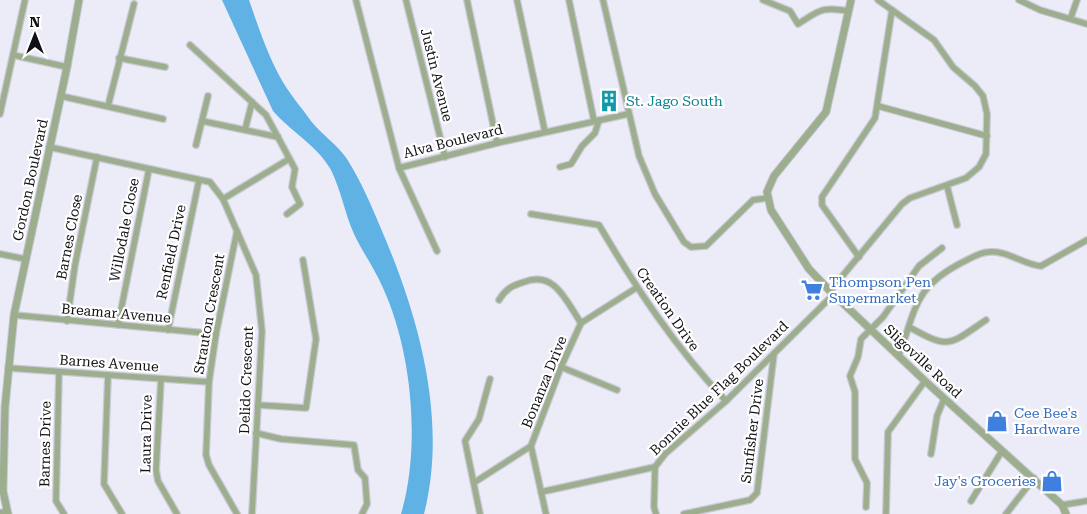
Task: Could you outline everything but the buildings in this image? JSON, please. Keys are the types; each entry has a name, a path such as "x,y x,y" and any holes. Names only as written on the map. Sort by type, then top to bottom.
{"street":[{"path":"0,114 1,101 25,0"},
{"name":"Gordon Boulevard","path":"5,513 2,407 14,315 67,67 79,0"},
{"name":"Alva Boulevard","path":"356,0 399,168 498,143 628,114"},
{"name":"Justin Avenue","path":"406,0 445,157"},
{"path":"467,0 498,143"},
{"path":"517,0 545,132"},
{"path":"560,167 571,164 582,146 595,133 597,120 569,0"},
{"path":"602,0 628,114 646,175 687,245 696,248 706,246 753,200 767,198 768,186 774,176 826,112 851,0"},
{"path":"763,0 790,11 798,24 815,11 831,9 848,10"},
{"name":"Bonnie Blue Flag Boulevard","path":"656,514 654,507 655,467 665,454 726,401 832,293 902,204 910,198 966,178 979,167 986,154 987,114 983,96 975,86 953,67 934,40 878,0"},
{"path":"1019,0 1040,10 1070,17 1087,24"},
{"path":"1070,17 1077,0"},
{"path":"108,106 134,4"},
{"path":"859,257 822,205 822,197 870,127 878,106 892,10"},
{"path":"190,45 266,115 295,170 292,187 300,203 287,214"},
{"path":"13,55 67,67"},
{"path":"119,58 164,68"},
{"path":"61,96 164,119"},
{"path":"196,145 208,96"},
{"path":"245,130 252,102"},
{"path":"878,106 987,136"},
{"path":"202,121 278,137"},
{"name":"Delido Crescent","path":"49,148 210,182 223,199 256,274 262,332 252,514"},
{"name":"Barnes Close","path":"67,321 75,265 97,157"},
{"path":"223,199 290,159"},
{"path":"399,168 437,250"},
{"name":"Willodale Close","path":"118,325 149,169"},
{"name":"Renfield Drive","path":"168,330 199,180"},
{"path":"947,186 957,225"},
{"name":"Sligoville Road","path":"767,198 771,210 809,269 944,399 1002,452 1034,478 1062,505 1066,514"},
{"name":"Creation Drive","path":"532,214 599,225 636,288 695,368 726,401"},
{"name":"Strauton Crescent","path":"237,231 216,334 209,382 206,455 209,465 237,514"},
{"path":"899,355 910,327 917,301 926,288 956,266 990,251 1041,266 1087,240"},
{"path":"866,507 867,483 855,459 855,392 850,376 858,357 860,339 883,317 919,266 942,248"},
{"path":"0,254 25,259"},
{"path":"258,404 306,408 316,338 303,260"},
{"path":"499,300 508,288 533,278 549,280 556,286 581,323"},
{"name":"Bonanza Drive","path":"546,514 532,446 561,367 581,323 636,288"},
{"name":"Breamar Avenue","path":"14,315 216,334"},
{"path":"910,327 937,342 944,343 962,337 986,320"},
{"name":"Sunfisher Drive","path":"684,514 750,500 757,493 774,354"},
{"path":"561,367 617,390"},
{"name":"Barnes Avenue","path":"8,368 209,382"},
{"name":"Barnes Drive","path":"59,372 56,502 64,514"},
{"path":"108,375 104,484 122,514"},
{"path":"480,514 466,441 479,419 490,378"},
{"name":"Laura Drive","path":"160,379 156,470 158,482 177,514"},
{"path":"886,514 888,432 925,381"},
{"path":"931,454 937,416 944,399"},
{"path":"256,433 274,438 354,445 358,470 365,478 367,504 362,514"},
{"path":"475,482 532,446"},
{"path":"971,500 1002,452"},
{"path":"541,492 655,467"},
{"path":"1006,514 1034,478"},
{"path":"1062,505 1087,501"}],"water":[{"path":"222,0 249,0 275,68 311,121 347,159 366,194 395,264 408,298 418,334 426,369 431,406 433,442 431,478 424,514 401,514 411,459 412,430 407,370 393,313 380,281 354,234 331,170 319,153 273,111"}],"place":[{"name":"St. Jago South","path":"609,101"},
{"name":"Thompson Pen Supermarket","path":"812,290"},
{"name":"Cee Bee's Hardware","path":"997,421"},
{"name":"Jay's Groceries","path":"1052,481"}]}
